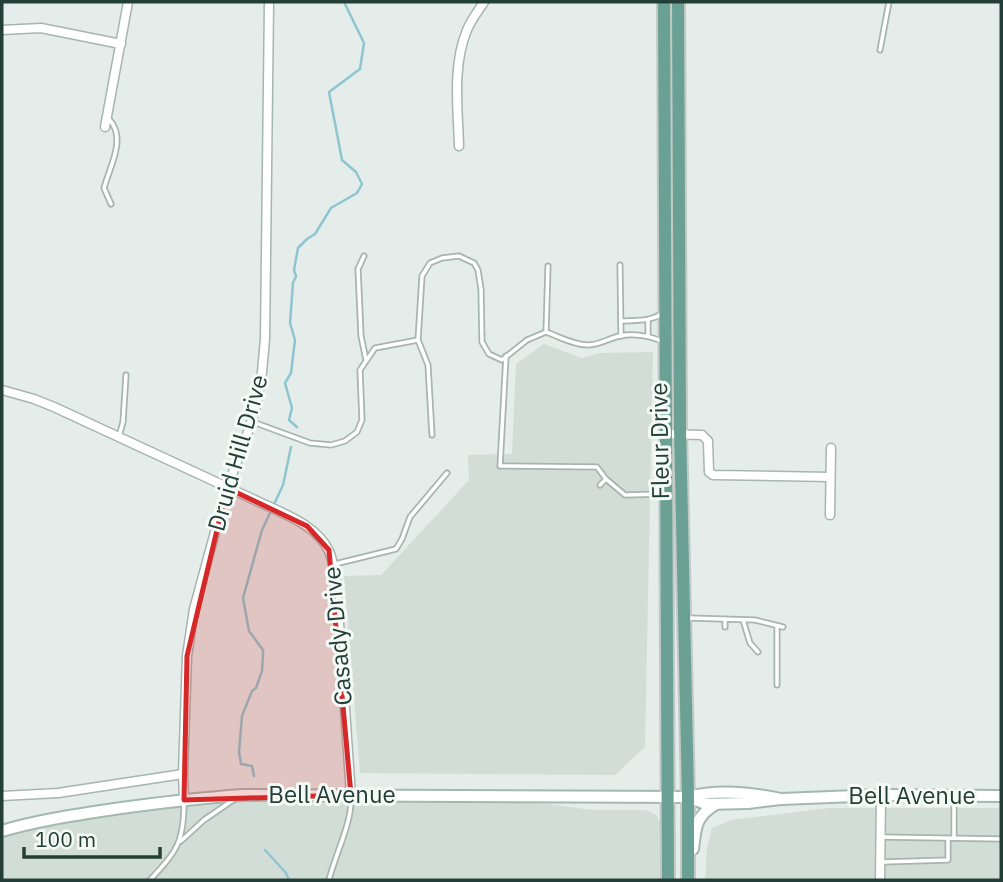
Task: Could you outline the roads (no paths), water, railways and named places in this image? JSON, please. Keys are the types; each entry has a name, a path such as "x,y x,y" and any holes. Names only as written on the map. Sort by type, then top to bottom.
{"main road":[{"name":"Fleur Drive","path":"664,2 668,880"},
{"name":"Fleur Drive","path":"678,2 688,880"},
{"name":"Bell Avenue","path":"2,831 34,821 184,800 243,795 688,797 704,793 751,793 781,799"},
{"name":"Bell Avenue","path":"688,797 705,804 718,804 881,795 1001,796"},
{"path":"688,880 696,825 706,811 718,804"}],"street":[{"path":"106,122 128,2"},
{"name":"Druid Hill Drive","path":"183,774 187,656 194,609 227,488 251,421 262,372 265,339 269,2"},
{"path":"459,146 460,52 482,2"},
{"path":"2,30 41,28 121,44"},
{"name":"Casady Drive","path":"2,390 34,399 279,511 318,535 329,550 336,580 351,794"},
{"path":"665,435 702,435 708,441 709,472 713,475 830,477"},
{"path":"830,515 831,448"},
{"path":"2,796 58,793 183,774 184,800"},
{"path":"880,880 881,795"}],"lane":[{"path":"880,50 889,2"},
{"path":"106,122 116,129 118,138 104,188 111,204"},
{"path":"365,256 358,269 361,336 366,360"},
{"path":"432,435 428,365 418,340 422,276 430,263 442,258 459,256 474,263 481,289 482,342 489,354 502,359 527,340 546,332 574,343 588,345 621,336 648,336 665,342"},
{"path":"620,265 621,336"},
{"path":"546,332 548,266"},
{"path":"621,321 648,320 665,312"},
{"path":"648,320 648,336"},
{"path":"251,421 310,443 331,445 345,440 357,432 362,420 360,370 366,360 375,348 418,340"},
{"path":"506,356 500,466 597,467 606,479 625,495 682,494"},
{"path":"118,438 123,422 126,375"},
{"path":"333,565 396,549 410,517 447,473"},
{"path":"600,485 606,479"},
{"path":"666,618 755,620 783,627"},
{"path":"724,619 724,627"},
{"path":"743,620 750,643 758,652"},
{"path":"777,626 777,685"},
{"path":"329,880 351,814 351,794"},
{"path":"180,842 216,811 243,795"},
{"path":"954,796 954,838"},
{"path":"150,880 170,859 180,842 184,823 184,800"},
{"path":"881,837 1001,839"},
{"path":"880,862 948,860 948,838"}],"waterway":[{"path":"297,427 289,420 292,408 285,383 291,373 295,340 290,323 298,248 315,234 331,208 357,193 362,184 356,172 342,160 329,92 360,69 364,43 344,2"},
{"path":"254,776 252,766 241,764 239,752 242,716 262,671 263,650 249,631 243,598 262,530 283,485 291,447"},
{"path":"265,850 289,880"}]}
